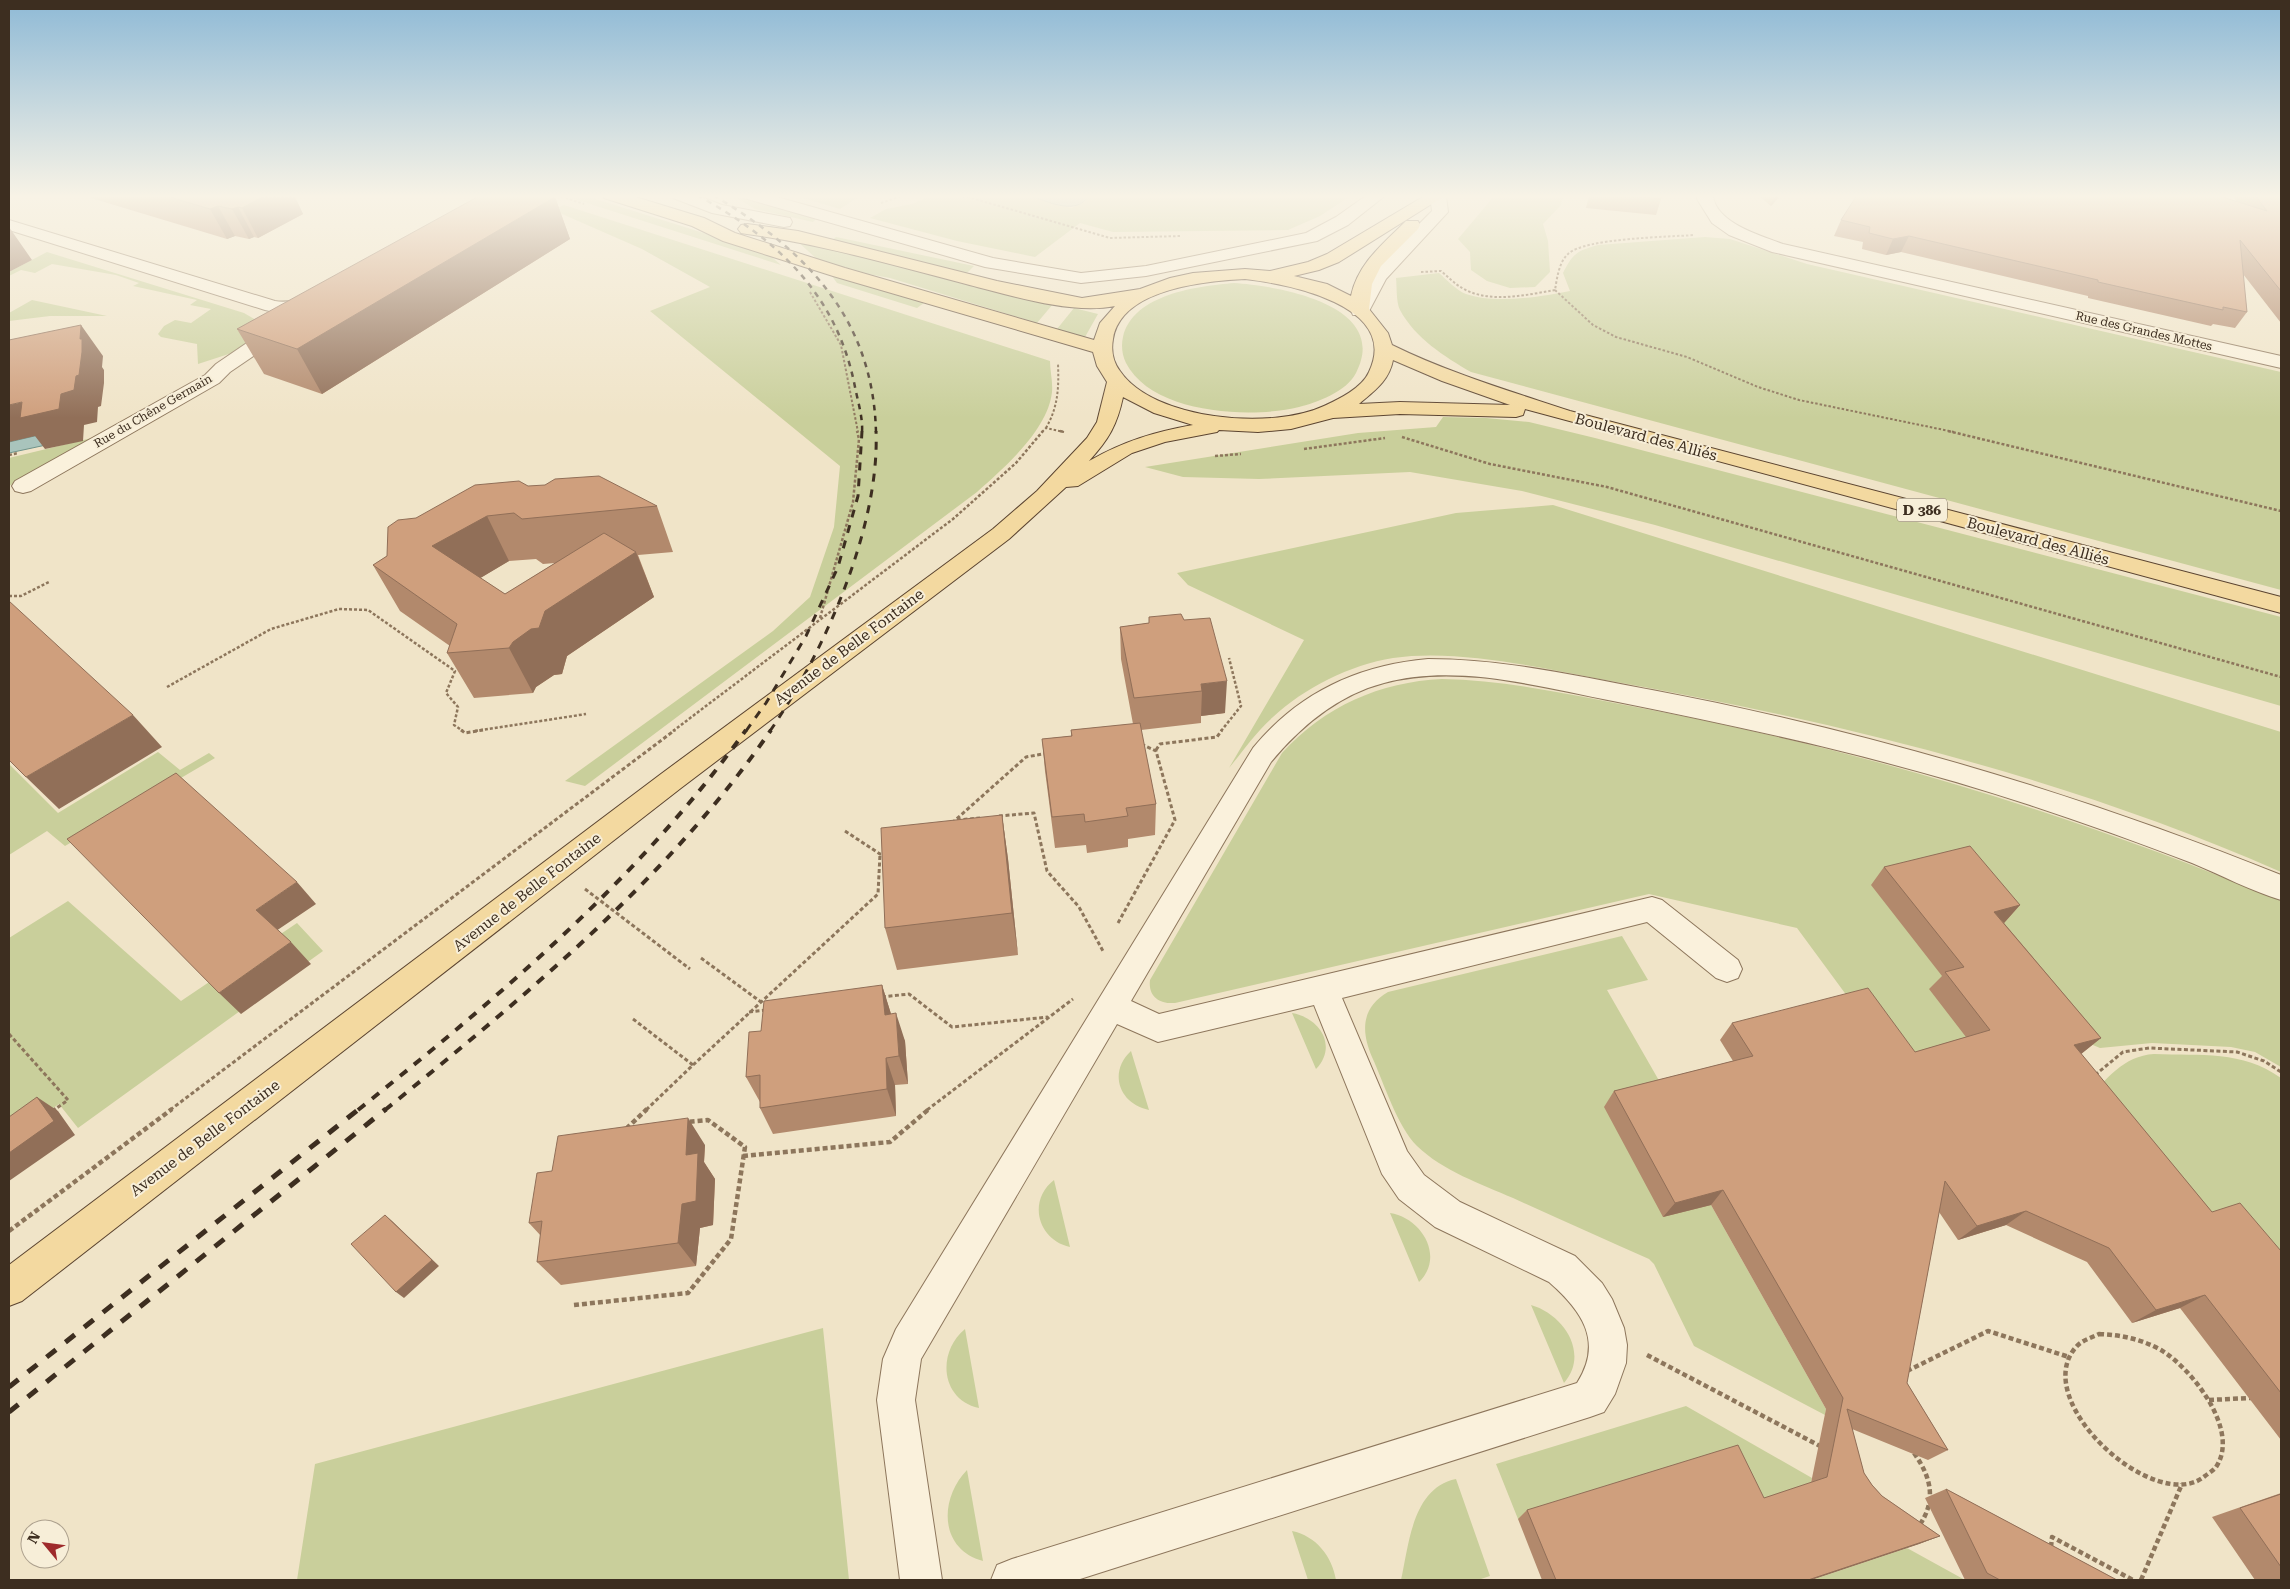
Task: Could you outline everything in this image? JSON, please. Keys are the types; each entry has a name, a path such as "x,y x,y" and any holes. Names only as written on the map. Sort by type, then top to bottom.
{"main road":[{"path":"830,269 1102,348"},
{"path":"930,269 1082,304 1112,301 1163,286"},
{"path":"1267,276 1298,269"},
{"path":"1191,270 1267,276 1310,285 1346,301 1372,323 1380,335 1384,348 1383,362 1377,377 1366,390 1350,402 1328,412 1283,423 1233,425 1185,418 1164,411 1145,402 1117,381 1108,370 1102,348 1104,332 1112,318 1136,298 1163,286 1191,270"},
{"name":"Boulevard des Alliés","path":"1384,348 1455,381 1563,415 2281,605"},
{"name":"Avenue de Belle Fontaine","path":"9,1288 558,868 1000,534 1045,496 1096,441 1107,422 1117,381"},
{"name":"Boulevard des Alliés","path":"1328,412 1443,408 1498,409 1563,415"},
{"name":"Avenue de Belle Fontaine","path":"1045,496 1125,449 1161,437 1198,429 1233,425"}],"street":[{"path":"152,269 272,306 298,307 330,301"},
{"path":"1022,269 1056,276 1081,278 1146,271 1194,269"},
{"path":"1360,311 1371,288 1386,269"},
{"name":"Rue des Grandes Mottes","path":"1871,269 2281,362"},
{"name":"Rue du Chêne Germain","path":"23,486 212,379 223,368 279,330 298,307"},
{"path":"921,1580 896,1400 902,1360 925,1312 1262,755 1278,735 1306,711 1342,690 1372,677 1413,669 1463,669 1558,682 1682,705 1868,746 1979,778 2068,806 2181,847 2281,888"},
{"path":"1109,1009 1158,1028 1652,909 1727,969"},
{"path":"1012,1580 1590,1398 1601,1384 1606,1366 1608,1346 1606,1333 1600,1312 1593,1299 1579,1282 1562,1269 1448,1216 1411,1189 1394,1162 1322,989"}],"path":[{"path":"1555,290 1559,269"},
{"path":"1441,271 1466,290 1487,295 1521,296 1555,290"},
{"path":"806,284 841,346 859,439 853,502 820,619"},
{"path":"1555,290 1593,325 1616,337 1687,357 1758,387 1791,397 1957,433 2281,511"},
{"path":"9,1231 820,619 988,489 1016,463 1046,428 1060,395 1058,362"},
{"path":"1046,428 1096,441"},
{"path":"1399,436 1490,464 1607,487 2281,677"},
{"path":"9,596 21,596 49,582"},
{"path":"167,687 240,645 271,630 339,609 357,608 368,610 455,671 446,693 456,701 458,709 454,726 465,733 586,714"},
{"path":"1117,925 1175,820 1156,750 1160,744 1217,737 1241,706 1229,658"},
{"path":"1135,741 1156,750"},
{"path":"949,826 1026,757 1054,752"},
{"path":"995,816 1034,813 1047,872 1079,907 1103,951"},
{"path":"956,820 985,817"},
{"path":"845,831 880,854 889,854"},
{"path":"636,1126 628,1127 749,1012 878,894 880,854"},
{"path":"558,868 690,969"},
{"path":"1098,959 1108,942"},
{"path":"702,958 761,1002"},
{"path":"872,998 909,994 952,1028 1049,1017"},
{"path":"744,1156 890,1142 939,1100 1077,996 1109,1009"},
{"path":"749,1012 777,1009"},
{"path":"633,1019 693,1066"},
{"path":"9,1034 68,1100 50,1113"},
{"path":"2087,1082 2123,1052 2149,1048 2236,1052 2264,1061 2281,1072"},
{"path":"574,1305 688,1293 731,1239 745,1147 708,1120 681,1122"},
{"path":"1902,1373 1988,1331 2069,1357"},
{"path":"1606,1333 1830,1452"},
{"path":"2099,1334 2122,1334 2146,1343 2170,1357 2193,1377 2209,1400 2220,1425 2223,1448 2216,1467 2202,1479 2182,1484 2157,1480 2131,1470 2106,1451 2086,1428 2072,1404 2066,1379 2069,1357 2080,1342 2099,1334"},
{"path":"2209,1400 2254,1398"},
{"path":"1911,1450 1929,1479 1932,1497 1929,1510 1919,1526 1912,1528"},
{"path":"2141,1580 2182,1484"},
{"path":"1929,1510 1937,1515"},
{"path":"2050,1556 2052,1537 2134,1580"}],"green space":[{"path":"14,269 42,269 35,273 21,270 9,276 9,272"},
{"path":"82,269 102,269 244,313 256,320 256,334 238,351 198,364 197,344 161,337 158,334 164,326 175,320 191,323 211,309 190,305 197,300 133,286 139,283 116,275"},
{"path":"678,269 764,269 1050,361 1052,392 1049,406 1034,434 1012,460 977,492 585,786 565,781 773,631 810,597 834,527 840,466 650,311 710,287"},
{"path":"843,269 908,269 995,292 1053,304 1037,323 890,278"},
{"path":"946,269 971,269 966,274"},
{"path":"1550,269 1550,272 1535,287 1510,288 1487,281 1471,270"},
{"path":"1565,269 1830,269 2281,372 2281,590 1471,372 1451,360 1422,338 1406,320 1398,303 1396,278 1439,273 1455,288 1466,294 1490,299 1504,299 1570,291 1563,273"},
{"path":"829,272 924,303 917,308 837,283"},
{"path":"1234,283 1277,289 1302,295 1325,304 1345,315 1358,331 1363,350 1356,373 1346,386 1331,395 1299,407 1279,411 1230,412 1204,409 1180,402 1157,393 1139,380 1126,363 1122,347 1123,337 1129,322 1153,302 1169,295 1186,290"},
{"path":"32,300 107,316 50,316 9,321 9,313"},
{"path":"1074,308 1098,314 1085,337 1057,329"},
{"path":"1443,417 1529,422 2281,617 2281,706 1655,525 1522,491 1410,472 1259,479 1183,477 1145,467 1358,433 1436,427"},
{"path":"96,437 9,486 9,458"},
{"path":"1553,505 2281,732 2281,872 2200,838 2119,808 2036,781 1952,757 1782,715 1697,697 1502,661 1474,658 1419,656 1393,658 1360,666 1328,679 1285,706 1261,729 1229,768 1304,640 1188,585 1177,573 1456,513"},
{"path":"1442,679 1492,682 1542,689 1723,725 1805,743 1886,764 2046,813 2125,840 2281,901 2281,1067 2255,1052 2231,1047 2152,1043 2100,1048 1948,984 1994,1074 1900,1068 1797,928 1649,894 1175,1003 1164,1002 1156,998 1151,990 1150,980 1282,753 1316,722 1355,700 1375,691 1397,685"},
{"path":"158,752 180,770 209,753 215,758 65,846 47,831 9,855 9,764 58,813"},
{"path":"68,901 181,1001 297,923 323,951 78,1128 59,1104 9,1138 9,938"},
{"path":"1622,936 1648,980 1607,990 1665,1091 1711,1205 1826,1409 1825,1415 1694,1346 1654,1264 1649,1259 1475,1182 1450,1170 1427,1155 1410,1138 1403,1127 1372,1057 1366,1038 1366,1021 1373,1005 1388,992"},
{"path":"1292,1013 1311,1021 1323,1034 1325,1051 1316,1069"},
{"path":"1131,1051 1149,1110 1139,1107 1130,1101 1120,1086 1120,1068 1124,1059"},
{"path":"2154,1054 2205,1055 2236,1059 2266,1069 2281,1078 2281,1296 2086,1100 2124,1064 2133,1059"},
{"path":"1054,1180 1070,1247 1050,1237 1040,1219 1041,1198"},
{"path":"1390,1213 1412,1222 1426,1240 1430,1250 1430,1261 1427,1272 1419,1282"},
{"path":"1531,1305 1553,1317 1569,1336 1574,1359 1571,1371 1564,1383"},
{"path":"823,1328 849,1580 297,1580 315,1464"},
{"path":"965,1329 979,1408 966,1403 956,1395 950,1385 947,1374 950,1350 956,1339"},
{"path":"1686,1406 1812,1478 1810,1487 1748,1507 1518,1519 1496,1464"},
{"path":"967,1470 983,1561 969,1555 958,1546 951,1535 948,1522 948,1508 952,1495 958,1482"},
{"path":"1456,1479 1490,1576 1478,1580 1401,1580 1410,1535 1421,1506 1441,1484"},
{"path":"1292,1531 1308,1537 1321,1548 1331,1563 1336,1580 1308,1580"},
{"path":"1907,1548 1965,1580 1811,1580"}],"water":[{"path":"47,433 46,445 9,453 9,442"}],"building":[{"path":"346,269 433,269 297,349 237,329"},
{"path":"2051,269 2243,269 2247,312 2223,307 2223,310 2098,282 2098,280"},
{"path":"2263,269 2281,269 2281,291"},
{"path":"81,325 80,339 82,339 82,352 79,375 76,376 74,390 61,394 59,409 20,418 22,402 9,405 9,340"},
{"path":"599,476 657,506 522,519 514,513 487,516 432,546 505,594 604,533 636,552 545,611 539,628 531,629 513,642 509,648 447,653 457,624 373,565 387,556 388,527 398,520 416,518 475,485 519,481 528,486 545,485 555,479"},
{"path":"9,601 133,715 26,777 9,760"},
{"path":"1181,614 1184,620 1210,618 1227,681 1201,684 1202,691 1134,698 1120,627 1149,623 1149,617"},
{"path":"1140,723 1156,804 1126,808 1128,816 1085,822 1084,814 1052,817 1042,739 1072,736 1071,730"},
{"path":"176,773 297,882 256,910 291,942 219,993 67,839"},
{"path":"1002,815 1012,913 885,928 881,828"},
{"path":"1970,846 2020,905 1994,912 2101,1038 2074,1045 2212,1212 2240,1203 2281,1251 2281,1393 2205,1295 2156,1310 2109,1248 2026,1211 1977,1226 1945,1181 1907,1383 1948,1450 1847,1409 1864,1473 1872,1485 1882,1496 1940,1536 1808,1580 1556,1580 1527,1510 1738,1445 1764,1498 1827,1477 1843,1398 1723,1190 1675,1203 1614,1091 1753,1056 1732,1023 1868,988 1915,1052 1990,1030 1945,972 1964,967 1884,867"},
{"path":"882,985 885,1015 896,1013 899,1056 886,1058 887,1089 760,1108 760,1075 746,1077 749,1032 761,1031 764,1001"},
{"path":"37,1097 54,1121 9,1153 9,1117"},
{"path":"688,1118 686,1155 698,1153 696,1201 682,1204 678,1243 537,1262 542,1221 529,1223 537,1173 552,1171 558,1136"},
{"path":"385,1215 432,1260 396,1292 351,1244"},
{"path":"1946,1489 2117,1580 2000,1580 1987,1573"},
{"path":"2281,1494 2281,1567 2240,1508"}],"railway":[{"path":"795,269 818,297 834,324 846,354 855,387 862,421 862,431"},
{"path":"809,269 828,291 848,321 862,355 872,391 876,432"},
{"path":"746,731 766,703 806,636 838,567 858,496 862,431"},
{"path":"770,731 810,665 845,588 869,507 875,468 876,432"},
{"path":"358,1110 515,979 614,886 660,836 746,730"},
{"path":"385,1110 541,979 640,886 687,836 731,784 771,730"},
{"path":"9,1387 359,1109"},
{"path":"9,1412 386,1109"}]}
